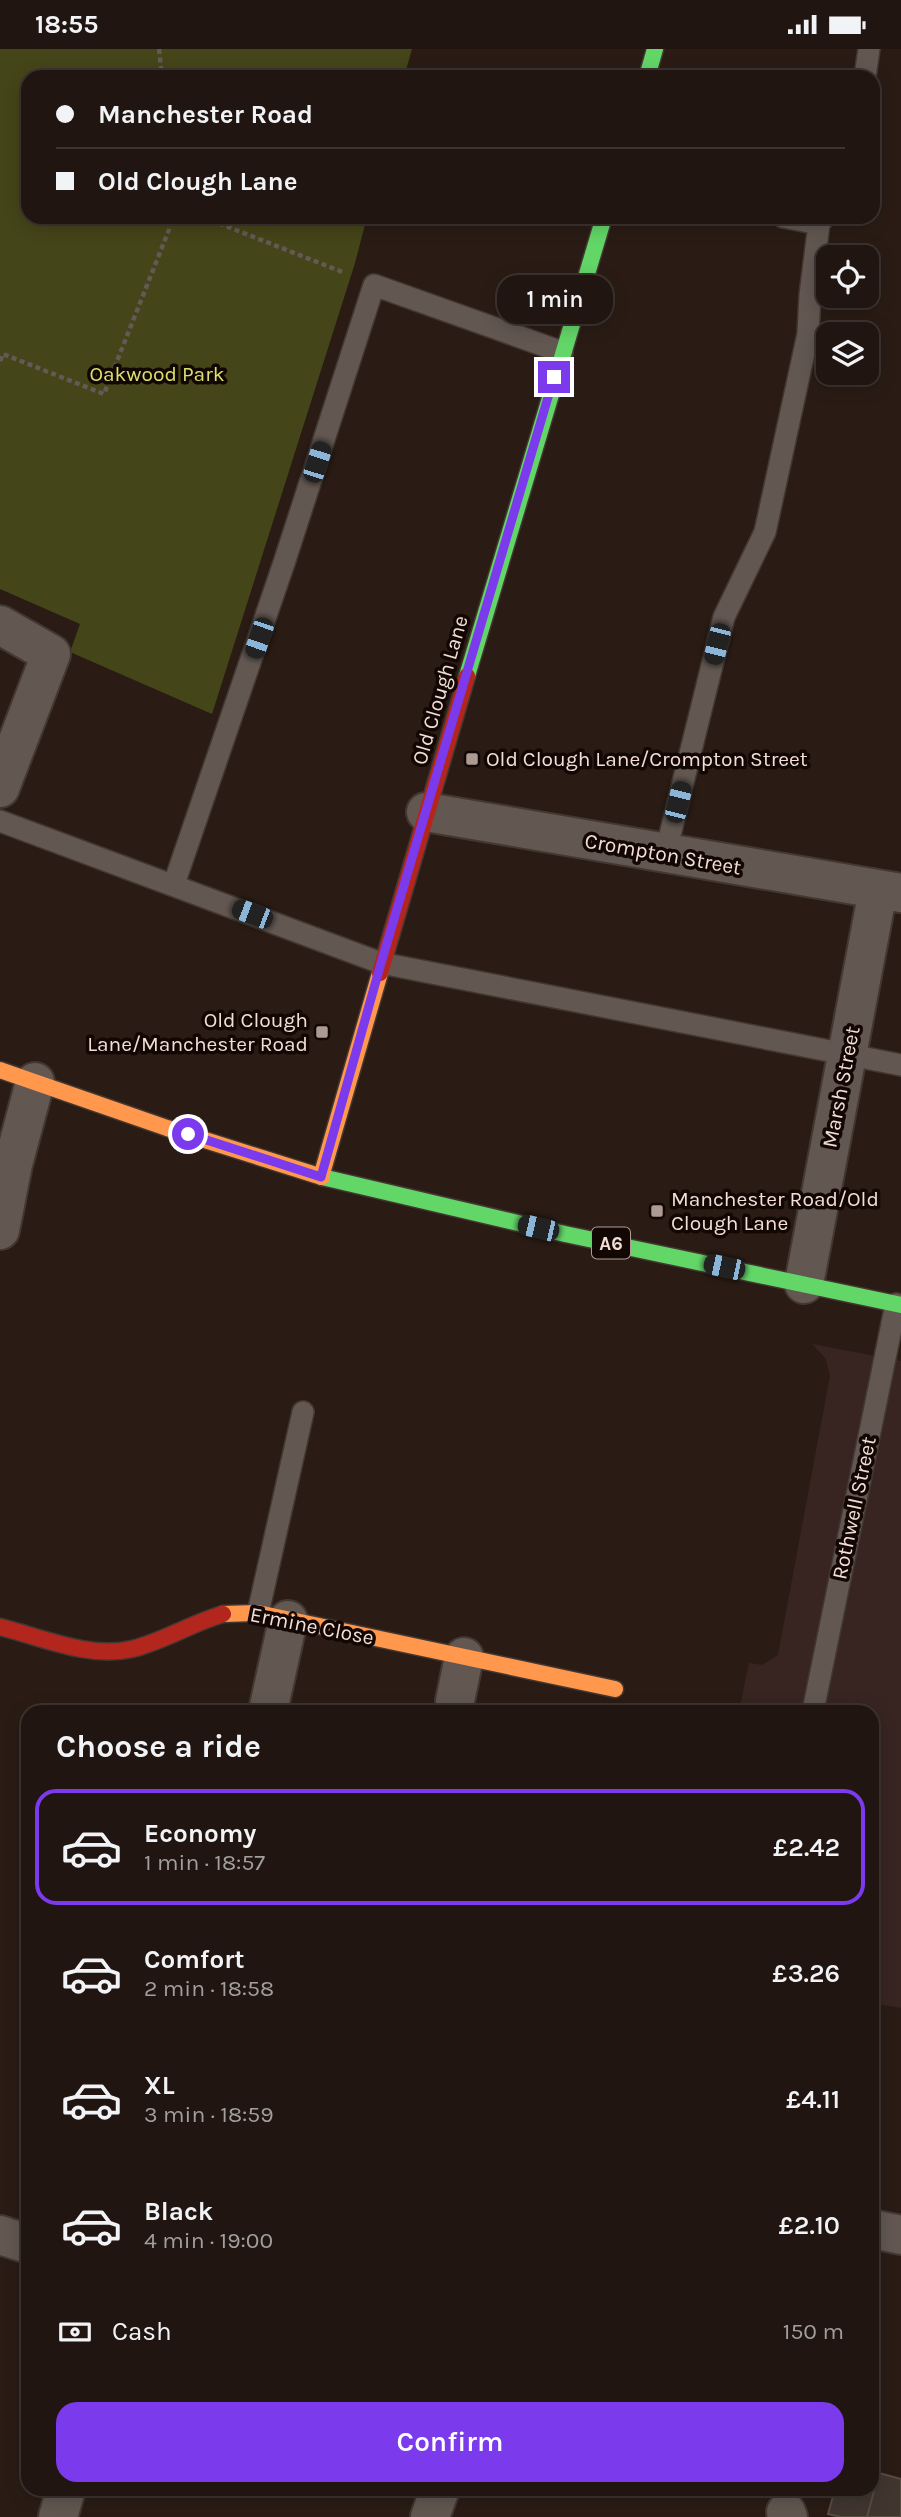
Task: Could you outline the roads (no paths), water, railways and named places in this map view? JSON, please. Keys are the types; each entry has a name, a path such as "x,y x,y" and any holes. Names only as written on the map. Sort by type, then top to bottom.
{"street":[{"path":"649,70 655,49"},
{"name":"Old Clough Lane","path":"321,1177 381,963 602,224"},
{"path":"0,625 51,653 0,788"},
{"name":"Crompton Street","path":"426,812 889,892"},
{"name":"Marsh Street","path":"804,1284 847,1054 889,892"},
{"path":"0,1230 13,1164 18,1076"},
{"name":"A6","path":"18,1076 321,1177 551,1231 899,1305"},
{"name":"Ermine Close","path":"0,1627 99,1651 118,1651 138,1647 206,1619 229,1613 273,1616 615,1689"},
{"path":"268,1705 273,1616"},
{"path":"455,1701 464,1657"},
{"path":"879,2230 901,2235"},
{"path":"0,2235 21,2242"},
{"path":"58,2517 64,2496"},
{"path":"430,2517 438,2496"}],"lane":[{"path":"866,70 869,49"},
{"path":"666,855 724,617 765,532 808,334 810,295 821,224"},
{"path":"174,884 284,563 374,285 562,352"},
{"path":"0,821 381,963 901,1065"},
{"name":"Rothwell Street","path":"814,1705 899,1305"},
{"path":"273,1616 303,1412"}],"place":[{"name":"Old Clough Lane/Crompton Street","path":"472,759"},
{"name":"Old Clough Lane/Manchester Road","path":"322,1032"},
{"name":"Manchester Road/Old Clough Lane","path":"657,1211"}],"park label":[{"name":"Oakwood Park","path":"157,374"}]}
